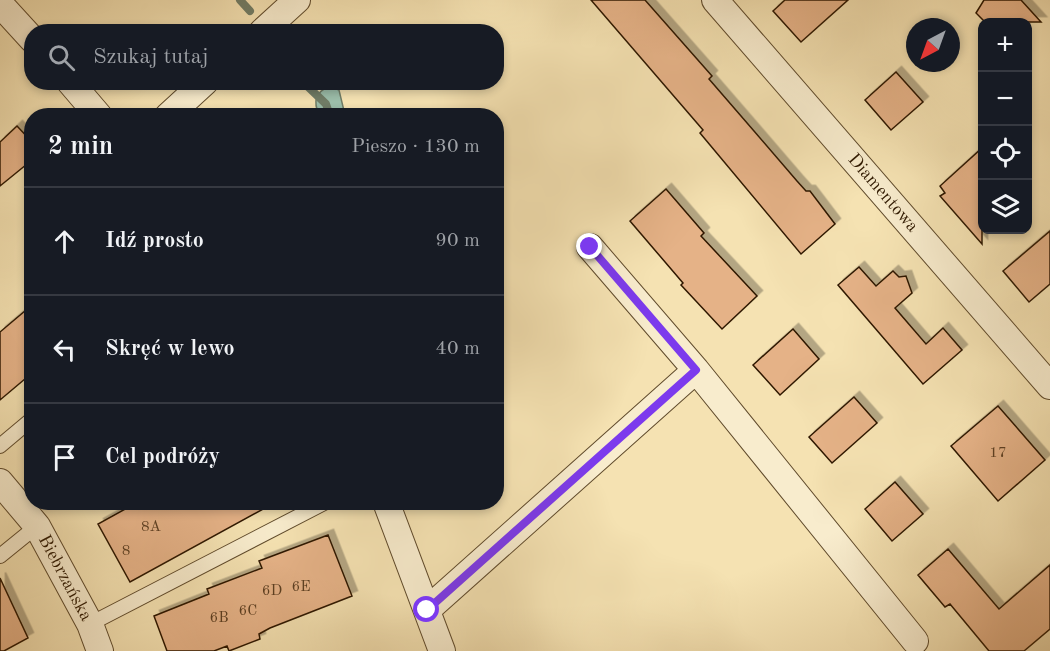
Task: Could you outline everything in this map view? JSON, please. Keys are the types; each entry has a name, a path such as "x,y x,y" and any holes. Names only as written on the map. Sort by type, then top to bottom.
{"street":[{"path":"271,24 297,0"},
{"name":"Diamentowa","path":"715,0 1050,386"},
{"path":"0,4 24,30"},
{"path":"77,90 92,108"},
{"path":"177,108 196,90"},
{"path":"590,247 696,370 915,641"},
{"path":"427,610 696,370"},
{"name":"Biebrzańska","path":"0,482 37,526 90,624 100,651"},
{"path":"389,510 442,651"}],"lane":[{"path":"0,446 24,426"},
{"path":"90,624 311,510"},
{"path":"0,556 37,526"}],"shaded area":[{"path":"339,90 343,108 317,108 316,98 321,92"}],"building":[{"path":"591,0 645,0 712,76 709,79 806,191 810,191 835,224 801,254 700,133 703,130"},
{"path":"785,0 848,0 801,42 773,11"},
{"path":"984,0 1021,0 1041,22 1032,22 1032,18 981,18 976,13"},
{"path":"896,72 923,102 891,130 865,100"},
{"path":"17,126 24,133 24,166 0,186 0,142"},
{"path":"978,152 978,234 982,234 982,244 940,196 945,193 940,186"},
{"path":"666,189 704,233 701,236 757,296 722,329 681,285 683,283 630,221"},
{"path":"1050,231 1050,284 1029,302 1003,271"},
{"path":"859,267 876,286 893,271 899,277 906,276 912,293 895,308 926,344 943,328 962,350 923,384 838,285"},
{"path":"24,312 24,380 0,400 0,332"},
{"path":"793,329 819,359 780,395 753,365"},
{"path":"854,397 877,423 832,463 809,437"},
{"path":"998,406 1045,460 998,501 951,446"},
{"path":"895,482 923,514 892,541 865,509"},
{"path":"123,510 261,510 130,582 98,524"},
{"path":"328,535 352,596 270,628 259,634 260,639 229,651 227,646 214,651 167,651 154,616 209,594 207,589 262,568 259,561"},
{"path":"948,549 999,609 1050,565 1050,629 1024,651 989,651 950,604 945,607 918,575"},
{"path":"0,578 28,638 4,651 0,651"}],"waterway":[{"path":"240,0 250,11"},
{"path":"311,90 327,108"}],"route":[{"path":"427,610 696,370 590,247"}]}
